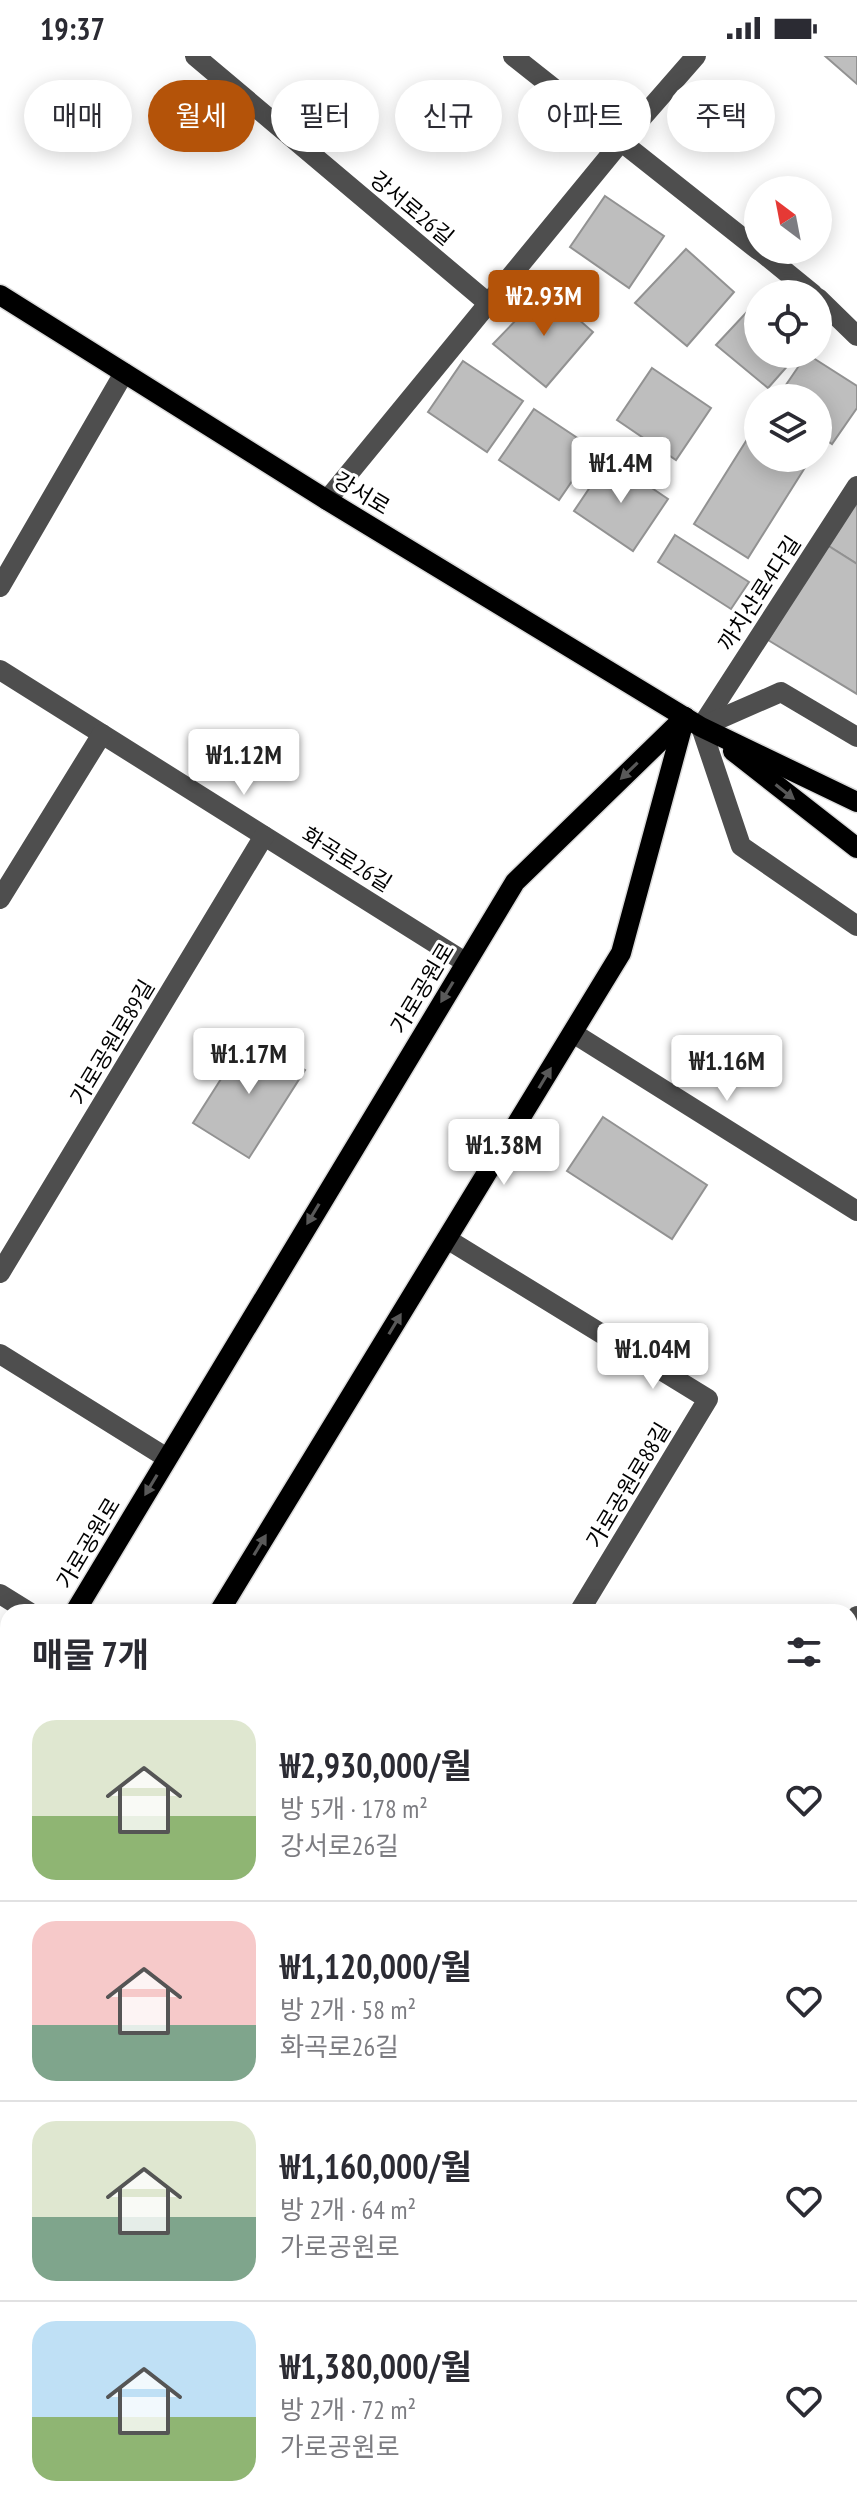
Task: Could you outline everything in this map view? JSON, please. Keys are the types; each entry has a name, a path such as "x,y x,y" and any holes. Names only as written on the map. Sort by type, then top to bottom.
{"main road":[{"name":"강서로","path":"0,295 327,500 693,722 857,802"},
{"name":"강서로","path":"693,722 857,848"},
{"name":"가로공원로","path":"80,1604 515,882 693,722"},
{"path":"224,1604 621,953 693,722"}],"street":[{"name":"강서로26길","path":"195,56 488,303"},
{"path":"513,56 543,80"},
{"path":"651,108 696,56"},
{"path":"327,500 613,152"},
{"path":"632,152 744,239"},
{"path":"776,264 796,280"},
{"path":"832,312 857,336"},
{"path":"0,587 124,373"},
{"name":"까치산로4다길","path":"693,722 857,486"},
{"name":"화곡로26길","path":"0,670 465,962"},
{"path":"857,737 781,692 693,722 741,846 857,926"},
{"path":"0,899 102,734"},
{"name":"가로공원로89길","path":"0,1273 264,836"},
{"path":"573,1033 857,1211"},
{"name":"가로공원로88길","path":"447,1239 708,1399 584,1604"},
{"path":"0,1354 167,1458"}],"building":[{"path":"825,56 857,56 857,84"},
{"path":"605,196 664,236 629,288 570,247"},
{"path":"686,249 734,292 687,346 635,303"},
{"path":"545,290 593,332 546,387 493,344"},
{"path":"744,315 744,368 786,368 772,384 763,384 716,345"},
{"path":"463,361 523,401 487,452 428,412"},
{"path":"652,368 711,408 676,460 617,420"},
{"path":"797,368 829,368 857,386 857,408 832,444 832,384 787,384"},
{"path":"534,409 594,449 559,500 499,460"},
{"path":"744,444 744,472 802,472 748,558 694,524"},
{"path":"609,459 668,499 633,551 574,511"},
{"path":"857,496 857,564 827,545"},
{"path":"675,535 749,582 731,609 658,562"},
{"path":"827,545 857,564 857,694 768,640"},
{"path":"249,1035 305,1070 249,1158 193,1123"},
{"path":"603,1117 707,1185 672,1239 567,1171"}]}
